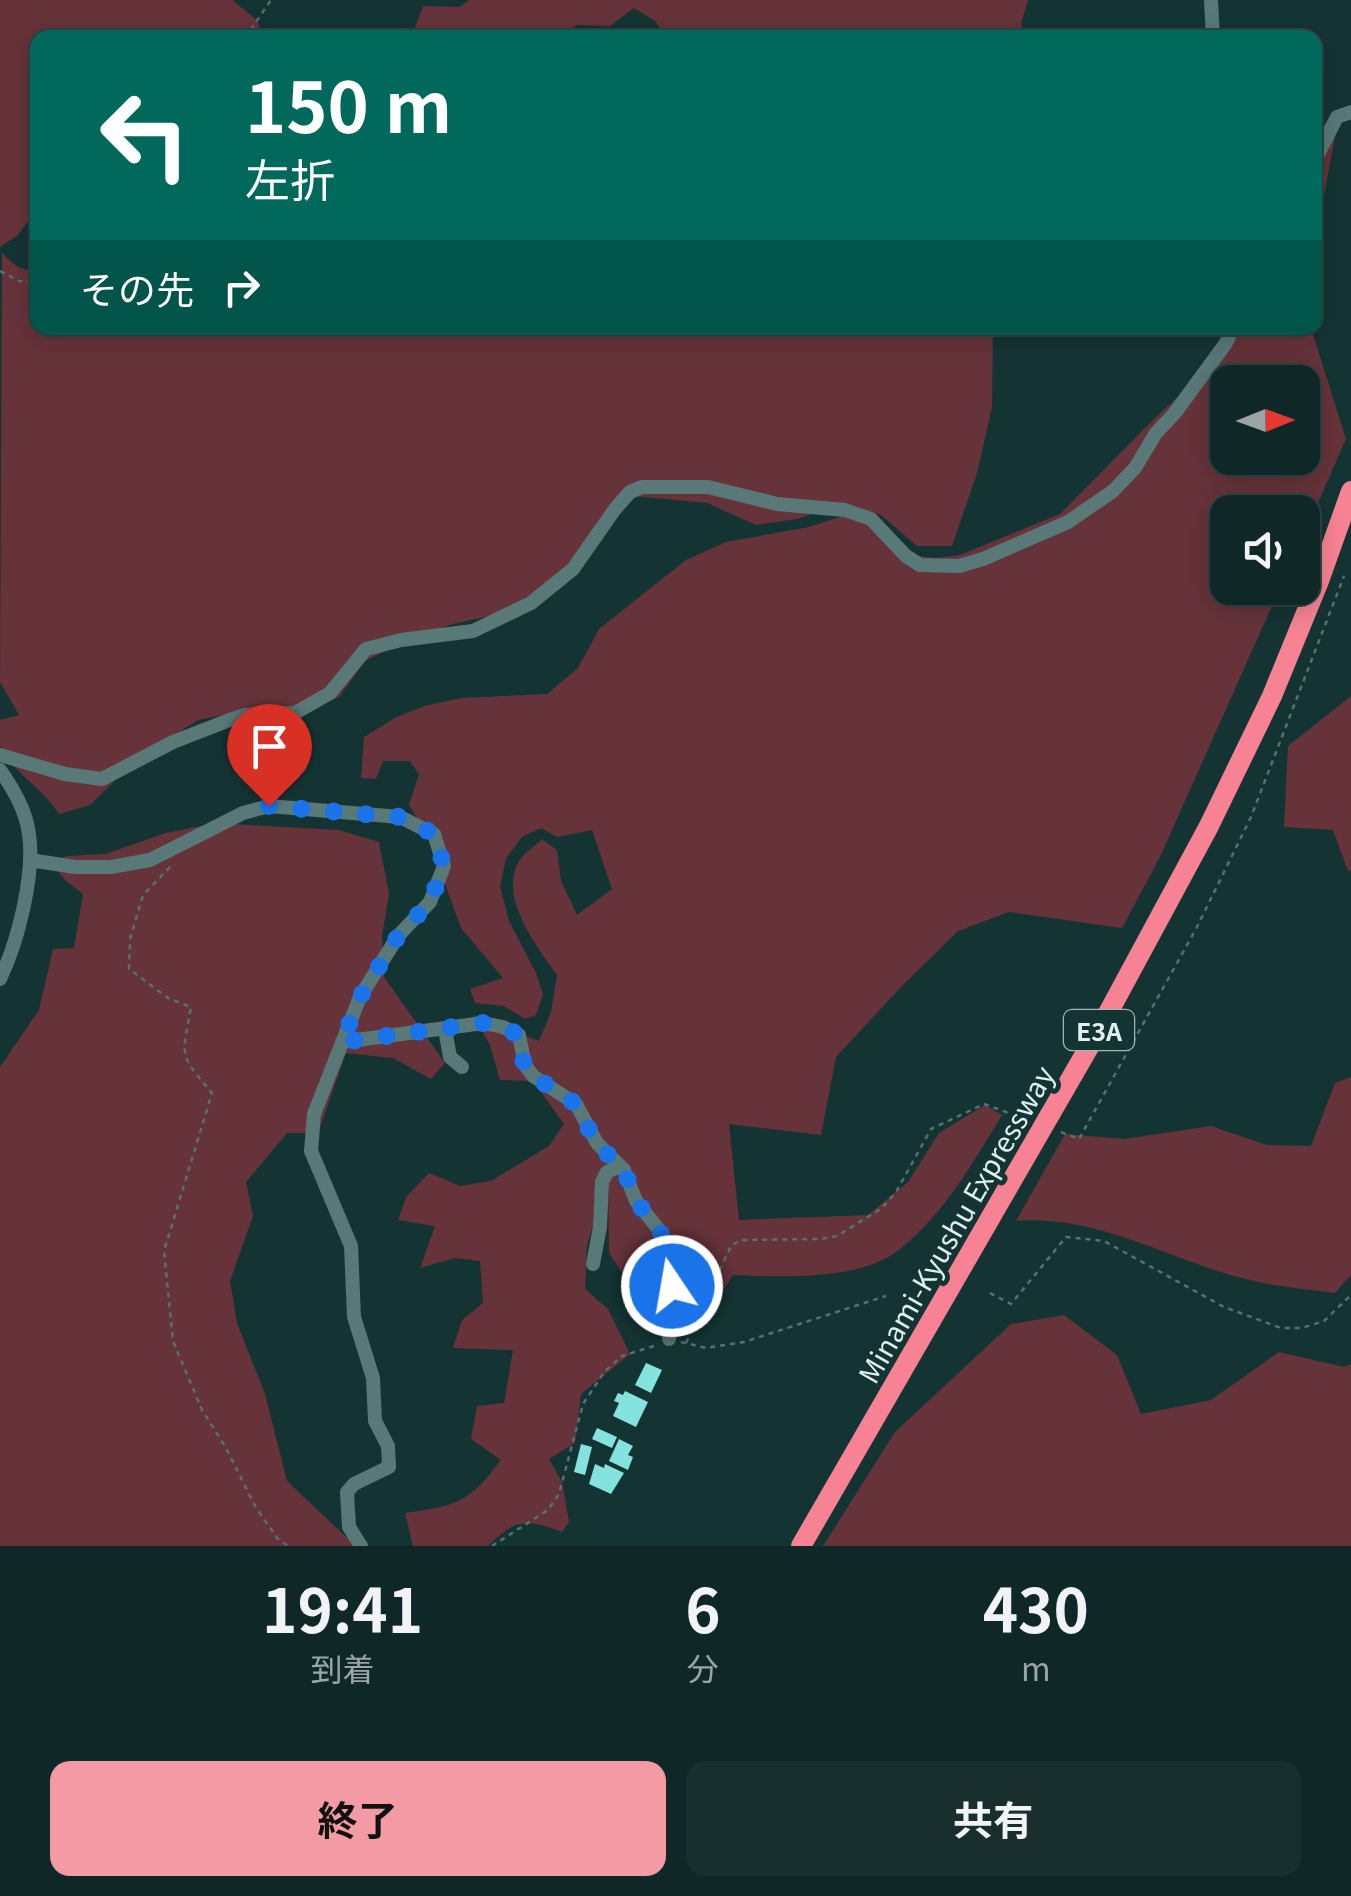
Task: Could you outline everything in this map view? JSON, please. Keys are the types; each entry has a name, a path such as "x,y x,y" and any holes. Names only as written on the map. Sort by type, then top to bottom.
{"highway":[{"name":"Minami-Kyushu Expressway","path":"801,1546 1100,1028 1210,826 1272,696 1351,491"}],"street":[{"path":"1211,0 1213,30"},
{"path":"1322,146 1337,117 1351,112"},
{"path":"0,755 64,774 102,779 173,742 227,721 246,715 295,714 330,693 366,649 473,630 530,603 573,569 606,520 630,492 642,487 708,487 766,502 845,510 871,519 906,556 920,565 959,566 983,559 1068,522 1113,491 1135,468 1156,433 1230,335"},
{"path":"0,770 16,794 26,821 30,860 14,940 0,979"},
{"path":"30,860 76,867 111,867 150,860 244,813 269,806 400,817 434,834 444,866 430,902 398,936 360,997 314,1114 311,1151 351,1246 354,1317 373,1378 374,1420 388,1446 389,1467 354,1484 347,1492 348,1527 361,1546"},
{"path":"342,1042 483,1023 519,1035 524,1065 533,1076 576,1104 596,1143 620,1166 636,1201 660,1231 669,1255 672,1286 669,1339"},
{"path":"445,1030 450,1057 462,1067"},
{"path":"593,1264 602,1182 608,1172 620,1166"}],"path":[{"path":"250,30 271,0"},
{"path":"0,270 19,281 30,282"},
{"path":"1079,1139 1197,926 1251,817 1344,576"},
{"path":"176,860 142,896 130,939 129,969 168,998 192,1007 185,1061 212,1093 164,1251 173,1341 202,1410 255,1506 288,1546"},
{"path":"686,1343 732,1246 752,1238 837,1236 882,1208 896,1192 931,1129 984,1104"},
{"path":"990,1293 1012,1304 1066,1236 1104,1241 1224,1307 1281,1328 1302,1328 1324,1321 1351,1296"},
{"path":"492,1546 548,1510 559,1494 583,1404 605,1371 622,1356 669,1339 706,1348 744,1342 886,1296"}],"shaded area":[{"path":"0,0 232,0 257,20 261,30 30,30 30,218 18,235 0,247"},
{"path":"469,0 1028,0 1022,30 662,30 634,8 610,26 576,25 571,30 414,30 423,6 460,7"},
{"path":"1336,131 1322,207 1322,155"},
{"path":"2,253 22,269 30,269 30,335 993,335 992,407 977,473 952,546 917,546 881,515 843,504 797,519 756,525 707,503 634,496 601,516 582,556 519,609 449,625 407,640 365,661 339,697 305,708 243,711 198,720 138,758 90,805 59,814 10,762 0,745 0,720 19,715 0,682"},
{"path":"1237,335 1313,335 1346,439 1320,498 1320,495 1210,495 1210,605 1272,605 1160,857 1122,928 1009,912 958,931 836,1057 821,1135 729,1124 739,1220 868,1215 908,1182 939,1133 985,1105 1002,1115 956,1187 915,1236 882,1260 819,1275 733,1275 696,1333 642,1303 609,1253 608,1180 587,1245 585,1289 608,1309 630,1354 581,1394 575,1443 549,1459 562,1482 569,1522 562,1532 530,1523 514,1526 488,1546 413,1546 405,1513 460,1500 480,1485 501,1460 471,1439 477,1406 504,1403 513,1350 453,1348 462,1320 483,1303 480,1261 455,1258 420,1268 435,1226 398,1220 406,1197 429,1173 460,1186 491,1181 549,1146 564,1124 533,1081 500,1080 490,1045 473,1015 539,1041 551,1012 557,975 517,906 513,890 519,861 542,839 557,850 561,881 577,915 612,889 592,830 557,837 541,828 522,837 506,858 500,886 509,921 543,994 536,1015 525,1019 504,1006 475,1003 470,989 503,978 461,928 428,837 409,805 419,774 410,761 383,761 376,779 361,778 364,737 424,706 462,698 547,694 578,668 599,629 686,560 726,542 809,527 843,516 876,525 909,555 936,558 960,555 1060,514 1210,367 1210,475 1320,475 1320,365 1212,365"},
{"path":"1351,696 1348,871 1333,830 1284,827 1288,746"},
{"path":"216,823 339,830 379,842 389,894 382,937 384,977 445,1063 431,1079 393,1058 346,1053 318,1133 287,1133 246,1182 253,1216 230,1281 237,1323 265,1394 287,1481 345,1536 365,1546 0,1546 0,1067 39,1010 53,949 74,948 83,894 50,862 67,856 105,854 166,833"},
{"path":"1351,1077 1351,1275 1335,1293 1250,1280 1077,1225 1016,1221 1065,1134 1124,1139 1211,1126 1267,1145 1311,1146 1335,1083"},
{"path":"1064,1315 1117,1355 1141,1414 1211,1400 1279,1352 1344,1367 1351,1364 1351,1546 823,1546 895,1432 1011,1324"}],"building":[{"path":"646,1363 662,1370 651,1393 635,1385"},
{"path":"625,1391 648,1402 636,1427 613,1416 619,1403 614,1401 618,1393 623,1395"},
{"path":"597,1428 617,1437 612,1448 592,1439"},
{"path":"619,1439 633,1446 628,1455 633,1457 628,1470 609,1461"},
{"path":"581,1444 592,1447 585,1475 574,1472"},
{"path":"595,1464 624,1473 611,1494 589,1484"}],"route":[{"path":"269,806 400,817 434,834 444,866 430,902 398,936 360,997 342,1042 483,1023 519,1035 524,1065 533,1076 576,1104 596,1143 624,1170 636,1201 660,1231 669,1255 672,1286"}]}
